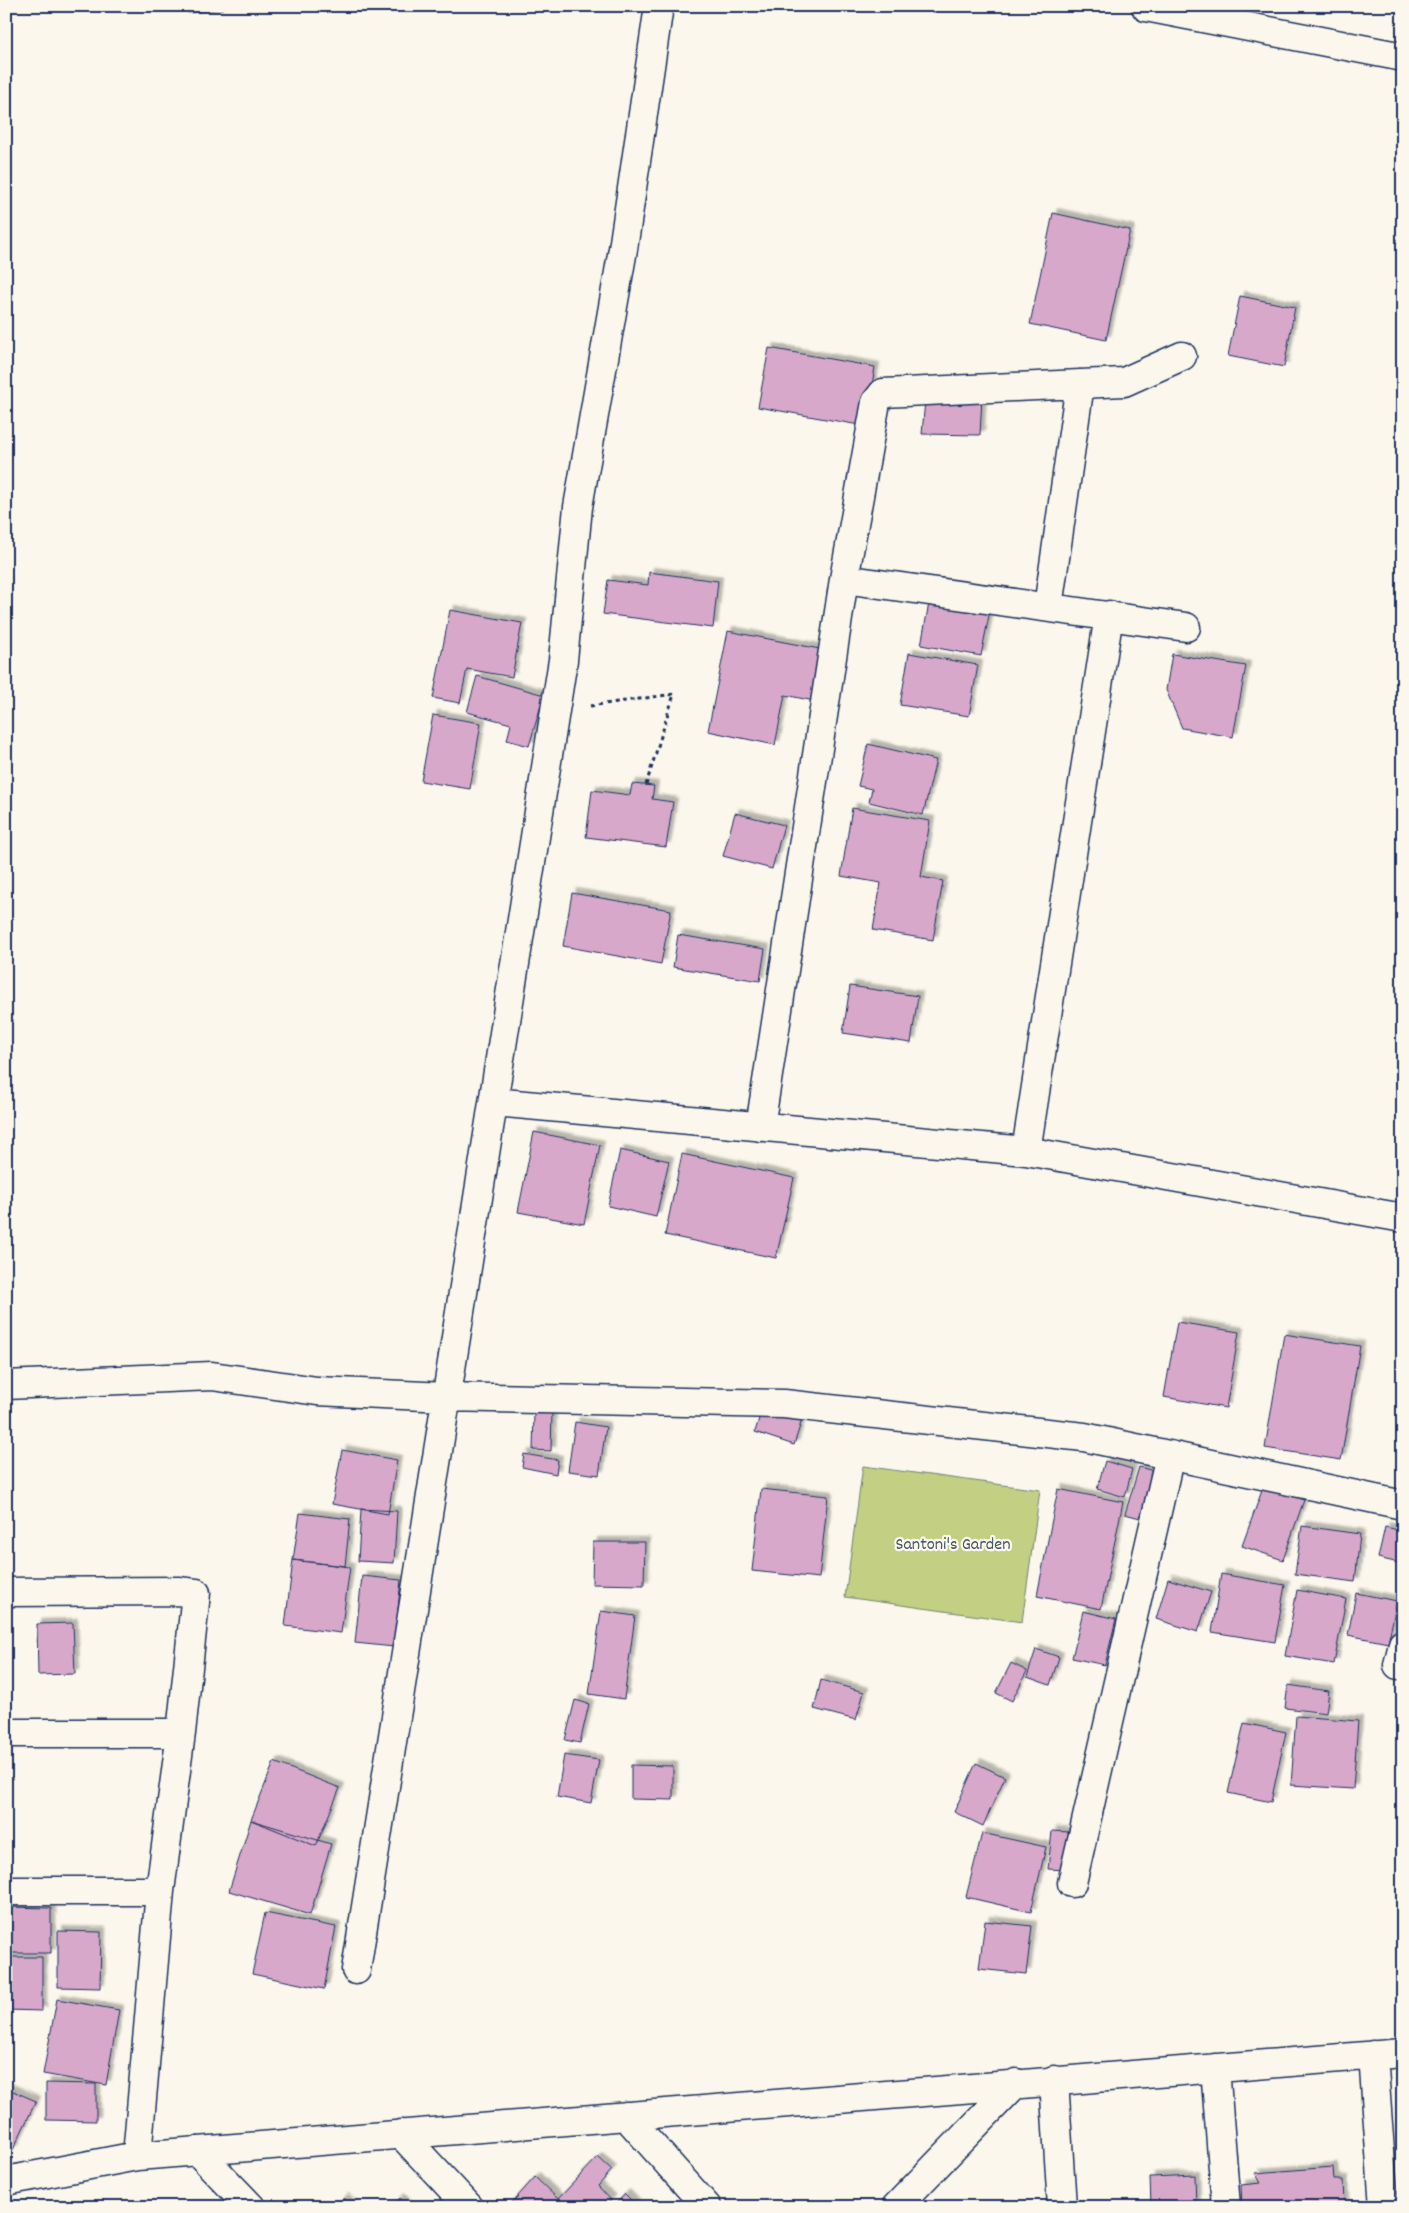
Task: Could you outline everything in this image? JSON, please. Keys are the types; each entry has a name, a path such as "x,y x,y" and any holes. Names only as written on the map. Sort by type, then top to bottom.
{"street":[{"path":"356,1970 563,660 578,507 623,250 659,6"},
{"path":"1143,6 1403,57"},
{"path":"760,1127 844,579 872,414 880,396 883,393 1124,382 1182,356"},
{"path":"1048,607 1080,384"},
{"path":"844,579 1186,627"},
{"path":"1026,1152 1109,615"},
{"path":"494,1102 1026,1152 1403,1218"},
{"path":"6,1385 212,1376 317,1391 446,1397 784,1404 1084,1437 1403,1505"},
{"path":"1072,1883 1170,1455"},
{"path":"6,1592 178,1591 196,1593 181,1733 160,1891 137,2156"},
{"path":"6,1733 181,1733"},
{"path":"6,1891 160,1891"},
{"path":"6,2180 137,2156 1403,2053"},
{"path":"1373,2055 1384,2207"},
{"path":"1215,2068 1226,2207"},
{"path":"1054,2080 1062,2207"},
{"path":"896,2207 1016,2083"},
{"path":"626,2116 707,2207"},
{"path":"401,2134 469,2207"},
{"path":"197,2151 251,2207"}],"path":[{"path":"555,711 674,694 646,786"}],"green space":[{"name":"Santoni's Garden","path":"863,1466 1040,1490 1022,1622 845,1597"}],"building":[{"path":"187,6 222,6 223,9 188,13"},
{"path":"1053,213 1130,230 1106,340 1030,324"},
{"path":"1240,296 1295,307 1284,367 1228,356"},
{"path":"769,348 875,367 865,426 758,407"},
{"path":"982,397 980,435 922,434 925,400"},
{"path":"649,572 718,581 713,628 603,614 608,580 648,585"},
{"path":"930,598 990,610 981,656 921,645"},
{"path":"450,610 522,623 512,677 467,669 460,703 433,698"},
{"path":"728,631 830,651 819,702 785,695 775,745 708,731"},
{"path":"909,653 978,665 969,716 900,705"},
{"path":"1172,654 1246,666 1233,737 1182,728 1166,690"},
{"path":"477,676 544,695 529,746 507,740 511,724 467,712"},
{"path":"433,715 481,723 470,789 421,781"},
{"path":"868,744 936,760 923,815 869,802 872,789 858,786"},
{"path":"632,784 654,786 652,799 673,802 666,847 586,837 592,790 630,795"},
{"path":"852,808 930,821 921,877 943,881 933,940 873,930 881,883 841,876"},
{"path":"735,813 784,825 772,869 723,856"},
{"path":"572,893 671,910 661,964 563,946"},
{"path":"678,935 765,949 760,981 673,967"},
{"path":"850,986 918,996 911,1043 843,1033"},
{"path":"534,1132 600,1145 584,1224 518,1212"},
{"path":"620,1150 669,1161 656,1217 608,1206"},
{"path":"682,1154 794,1178 776,1258 665,1235"},
{"path":"1177,1322 1239,1332 1226,1408 1164,1397"},
{"path":"1284,1334 1360,1346 1341,1460 1265,1448"},
{"path":"765,1398 805,1410 794,1445 755,1432"},
{"path":"534,1412 552,1413 551,1451 533,1450"},
{"path":"575,1422 606,1427 599,1475 568,1471"},
{"path":"342,1450 397,1460 388,1514 332,1504"},
{"path":"524,1454 558,1460 556,1474 522,1467"},
{"path":"1105,1461 1132,1469 1125,1497 1097,1489"},
{"path":"1139,1467 1154,1471 1140,1518 1125,1514"},
{"path":"1264,1485 1304,1500 1283,1560 1242,1546"},
{"path":"761,1489 828,1496 819,1578 752,1571"},
{"path":"1058,1489 1123,1502 1101,1609 1037,1596"},
{"path":"361,1509 397,1511 394,1563 358,1561"},
{"path":"300,1513 350,1519 345,1566 293,1560"},
{"path":"1302,1526 1360,1534 1355,1582 1295,1574"},
{"path":"1385,1527 1403,1531 1403,1564 1378,1558"},
{"path":"593,1542 645,1542 644,1585 592,1584"},
{"path":"293,1560 350,1567 341,1633 285,1626"},
{"path":"1221,1574 1285,1585 1275,1642 1212,1632"},
{"path":"362,1576 401,1580 394,1647 355,1643"},
{"path":"1168,1579 1211,1592 1198,1632 1156,1619"},
{"path":"1297,1590 1346,1599 1334,1664 1285,1656"},
{"path":"1356,1593 1397,1601 1388,1643 1348,1635"},
{"path":"601,1611 635,1616 624,1699 589,1694"},
{"path":"1083,1611 1116,1619 1105,1665 1072,1658"},
{"path":"73,1623 75,1674 38,1675 37,1624"},
{"path":"1036,1649 1059,1657 1050,1685 1027,1677"},
{"path":"1011,1663 1027,1671 1012,1701 996,1693"},
{"path":"821,1680 864,1692 856,1720 814,1709"},
{"path":"1288,1685 1329,1691 1326,1713 1285,1708"},
{"path":"575,1700 589,1704 580,1743 565,1740"},
{"path":"1296,1716 1358,1721 1353,1789 1291,1785"},
{"path":"1244,1723 1286,1732 1271,1802 1228,1793"},
{"path":"564,1755 599,1760 591,1803 557,1797"},
{"path":"274,1762 340,1788 316,1846 251,1820"},
{"path":"976,1763 1005,1777 983,1826 954,1812"},
{"path":"631,1765 673,1766 673,1800 631,1799"},
{"path":"251,1820 331,1844 310,1915 229,1891"},
{"path":"1052,1831 1069,1832 1065,1870 1048,1869"},
{"path":"982,1833 1046,1847 1031,1912 966,1897"},
{"path":"6,1907 51,1908 51,1953 6,1953"},
{"path":"265,1913 336,1927 324,1989 252,1974"},
{"path":"985,1921 1032,1926 1026,1974 979,1969"},
{"path":"58,1931 101,1932 100,1988 58,1987"},
{"path":"6,1957 42,1957 42,2011 6,2010"},
{"path":"57,1999 119,2010 106,2085 43,2074"},
{"path":"46,2083 96,2084 96,2121 46,2120"},
{"path":"6,2088 36,2101 13,2150 6,2147"},
{"path":"598,2157 612,2170 598,2186 611,2200 605,2207 508,2207 535,2177 558,2199"},
{"path":"1333,2167 1334,2180 1343,2180 1344,2205 1242,2207 1241,2185 1261,2183 1255,2173"},
{"path":"1195,2175 1196,2207 1151,2207 1150,2177"},
{"path":"625,2194 638,2207 613,2207"},
{"path":"344,2198 353,2207 335,2207"},
{"path":"400,2198 409,2207 392,2207"}]}
